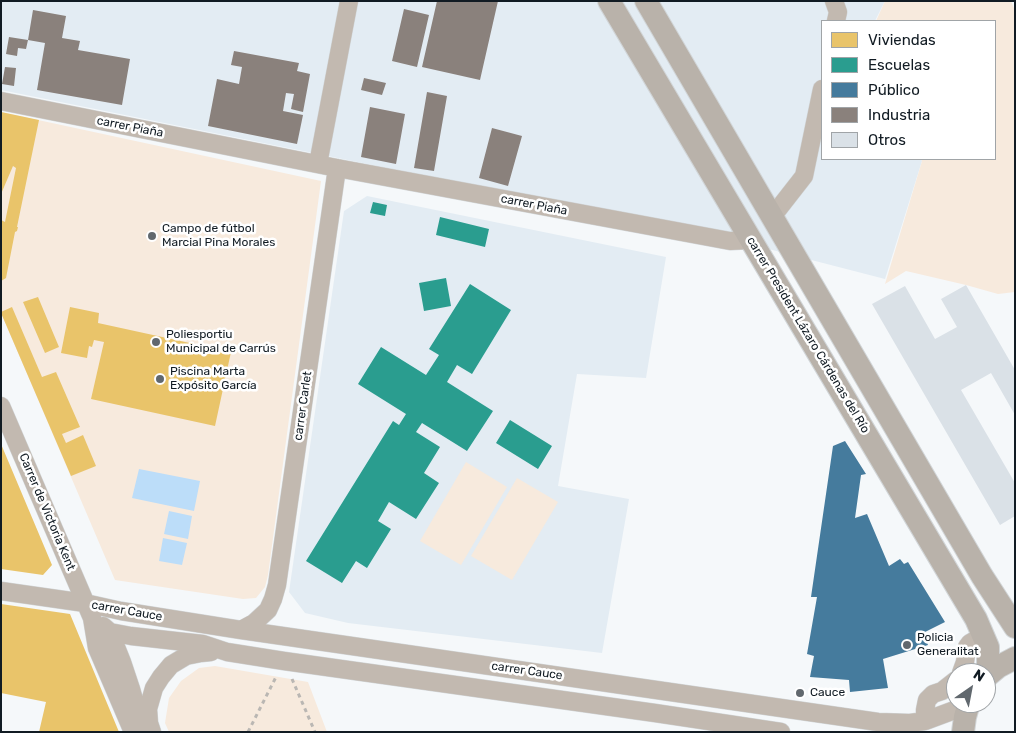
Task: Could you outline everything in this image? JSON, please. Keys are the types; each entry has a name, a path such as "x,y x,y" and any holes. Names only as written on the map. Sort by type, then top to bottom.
{"main road":[{"name":"carrer President Lázaro Cárdenas del Río","path":"609,1 976,619 988,648 987,663"},
{"path":"646,1 982,576 1015,627"},
{"path":"996,669 1015,658"},
{"path":"963,732 965,713"}],"street":[{"path":"318,164 349,1"},
{"path":"834,1 838,12 836,20"},
{"path":"772,217 804,176 821,94"},
{"name":"carrer Piaña","path":"1,101 337,168 730,241 751,240"},
{"name":"carrer Carlet","path":"241,630 268,610 277,585 337,168"},
{"name":"Carrer de Victoria Kent","path":"1,406 89,611 97,648 133,732"},
{"name":"carrer Cauce","path":"1,591 89,611 121,610 241,630 878,722 910,723 924,721 946,712"},
{"name":"Carrer de Victoria Kent","path":"89,611 110,632"},
{"path":"110,632 128,680 143,732"},
{"name":"carrer Cauce","path":"110,632 203,644 227,652 284,661 655,712 781,732"},
{"path":"965,663 967,647 970,643 984,636"},
{"name":"carrer Cauce","path":"152,732 148,709 154,688 170,665 186,656 201,653 227,652"},
{"path":"924,721 927,700 933,694 946,688"}],"path":[{"path":"248,732 284,661"},
{"path":"284,661 314,732"}],"shaded area":[{"path":"1,1 885,1 876,20 821,20 821,160 922,161 885,279 699,231 1,90"},
{"path":"885,1 1011,1 1015,11 1015,292 998,294 906,271 885,284 922,160 996,160 996,20 876,20"},
{"name":"Poliesportiu Municipal de Carrús","path":"1,112 321,181 268,575 265,587 256,598 243,599 115,580 1,313"},
{"path":"367,196 666,257 646,378 577,374 558,486 629,499 602,653 348,623 305,613 289,592 344,211"},
{"path":"466,462 507,487 461,565 420,541"},
{"path":"517,478 558,502 512,580 471,556"},
{"path":"215,666 308,682 327,732 169,732 165,723 169,698 181,681 199,668"}],"water":[{"path":"139,469 200,481 194,511 132,498"},
{"path":"169,511 192,516 188,539 164,534"},
{"path":"163,538 187,543 182,565 159,561"}],"building: Viviendas":[{"path":"1,112 39,120 6,278 1,281 1,220 5,222 16,168 13,166 1,194"},
{"path":"38,297 59,347 45,353 23,302"},
{"path":"12,307 42,377 56,372 80,427 62,434 66,443 83,435 96,466 71,476 1,313"},
{"name":"Piscina Marta Expósito García","path":"70,307 99,313 98,323 231,352 215,426 91,399 104,342 94,340 92,347 89,346 87,358 61,353"},
{"path":"1,444 52,565 43,575 1,569"},
{"path":"1,604 70,614 119,732 39,732 46,702 1,693"}],"building: Escuelas":[{"path":"373,202 387,205 385,216 370,213"},
{"path":"440,217 489,229 485,247 436,235"},
{"path":"446,278 451,306 424,311 419,283"},
{"path":"470,284 511,310 472,374 457,365 447,382 493,411 467,451 422,423 416,432 440,447 424,473 439,483 416,519 389,502 378,521 391,529 367,568 356,561 342,583 306,561 393,421 399,425 406,414 358,384 381,347 426,375 439,355 429,349"},
{"path":"510,420 552,446 538,469 496,443"}],"building: Público":[{"path":"845,441 866,474 861,475 855,518 867,514 889,566 900,559 904,564 908,562 945,622 923,633 928,645 883,659 888,688 850,692 849,680 810,677 814,656 807,654 817,597 811,597 833,446"}],"building: Industria":[{"path":"437,1 498,1 480,80 422,67"},
{"path":"404,9 429,15 417,67 392,61"},
{"path":"33,10 66,16 62,38 80,41 78,50 130,59 122,105 37,90 45,43 28,40"},
{"path":"9,37 28,40 26,49 18,48 17,56 6,54"},
{"path":"234,51 299,63 297,71 310,74 303,112 291,109 294,94 286,93 283,111 303,115 297,144 208,126 217,79 239,84 242,67 231,65"},
{"path":"5,67 16,68 14,86 2,84"},
{"path":"364,78 386,83 382,95 361,90"},
{"path":"427,92 447,96 434,171 414,168"},
{"path":"370,107 405,114 396,164 361,157"},
{"path":"492,128 522,136 508,186 479,178"}],"building: Otros":[{"path":"966,285 1015,370 1015,415 991,373 961,390 1015,483 1015,516 1000,525 872,304 905,286 935,339 957,327 941,299"}],"place":[{"name":"Campo de fútbol Marcial Pina Morales","path":"152,236"},
{"name":"Poliesportiu Municipal de Carrús","path":"156,342"},
{"name":"Piscina Marta Expósito García","path":"160,379"},
{"name":"Policia Generalitat","path":"907,645"},
{"name":"Cauce","path":"800,693"}]}
